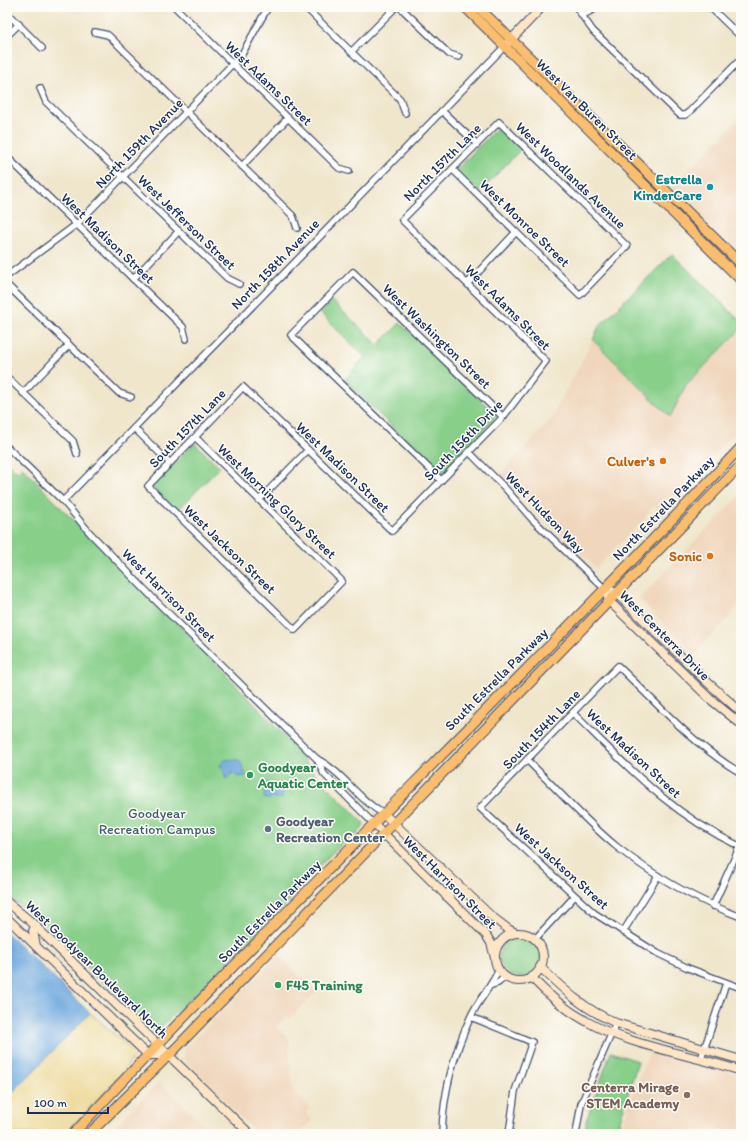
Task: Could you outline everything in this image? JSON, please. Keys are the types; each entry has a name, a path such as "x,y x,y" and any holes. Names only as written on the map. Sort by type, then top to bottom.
{"main road":[{"name":"West Van Buren Street","path":"465,7 508,42 741,264"},
{"name":"West Van Buren Street","path":"478,7 571,114 741,280"},
{"path":"714,254 722,245"},
{"name":"North Estrella Parkway","path":"605,589 741,447"},
{"name":"North Estrella Parkway","path":"609,601 741,465"},
{"path":"717,472 726,481"},
{"name":"South Estrella Parkway","path":"73,1134 289,909 605,589"},
{"name":"South Estrella Parkway","path":"91,1132 384,834 609,601"},
{"path":"273,947 274,934 287,920 289,909"},
{"path":"84,1134 91,1132 94,1121 110,1101 114,1091"}],"street":[{"name":"West Adams Street","path":"175,7 339,168 349,171"},
{"name":"North 159th Avenue","path":"7,276 76,224 233,64 242,54 268,7"},
{"path":"305,7 400,99 405,113"},
{"path":"351,52 396,7"},
{"path":"400,7 448,54 459,57"},
{"name":"North 158th Avenue","path":"63,501 542,7"},
{"path":"576,7 593,30 607,45 680,115 685,115 741,59"},
{"path":"583,15 599,7"},
{"path":"710,7 741,37"},
{"path":"7,13 42,48"},
{"path":"7,36 18,24"},
{"path":"95,32 108,35 293,216 297,228"},
{"name":"West Jefferson Street","path":"40,88 46,102 228,278 239,284"},
{"path":"442,110 477,144"},
{"path":"242,166 288,118"},
{"name":"North 157th Lane","path":"402,220 499,122"},
{"name":"West Woodlands Avenue","path":"499,122 627,246 580,295"},
{"name":"West Madison Street","path":"7,157 183,327 186,339"},
{"name":"West Monroe Street","path":"452,169 580,295"},
{"name":"West Adams Street","path":"402,220 546,361"},
{"path":"133,279 179,231"},
{"path":"468,283 516,232"},
{"name":"West Washington Street","path":"441,480 291,335 353,272 503,417"},
{"path":"7,285 119,393 131,397"},
{"path":"23,393 69,345"},
{"name":"South 156th Drive","path":"392,531 503,417 546,361"},
{"path":"7,377 73,441 77,454"},
{"name":"West Madison Street","path":"243,387 392,531"},
{"name":"South 157th Lane","path":"148,486 243,387"},
{"path":"134,428 170,463"},
{"name":"West Morning Glory Street","path":"195,437 342,581"},
{"name":"West Harrison Street","path":"7,447 63,501 90,533 150,595 317,759 327,764 373,808 384,814 394,823 499,923 516,933"},
{"path":"259,500 308,450"},
{"name":"West Hudson Way","path":"469,452 531,518 605,589"},
{"name":"West Jackson Street","path":"148,486 295,630 342,581"},
{"name":"West Centerra Drive","path":"605,589 616,593 705,680 741,712"},
{"name":"West Centerra Drive","path":"605,589 609,601 710,699 740,722"},
{"name":"South 154th Lane","path":"480,808 618,666 685,731 710,752 741,773"},
{"name":"West Madison Street","path":"573,713 666,802 690,819 740,847"},
{"name":"West Harrison Street","path":"317,759 324,774 486,935 492,942 495,958"},
{"path":"527,760 617,846 658,876 713,906 741,917"},
{"name":"West Jackson Street","path":"480,808 574,897 594,913 657,953 741,988"},
{"path":"713,906 740,847"},
{"path":"623,932 658,876"},
{"path":"446,896 457,884"},
{"path":"535,939 574,897"},
{"name":"West Goodyear Boulevard North","path":"7,902 20,911 36,926 250,1134"},
{"name":"West Goodyear Boulevard North","path":"7,918 148,1055 168,1055"},
{"path":"36,926 33,931 36,946"},
{"path":"516,933 530,935 535,939 542,953 540,967 531,977 516,980 506,976 499,969 495,958 499,944 503,939 516,933"},
{"path":"540,967 574,1000 599,1016 616,1023 741,1060"},
{"path":"442,1134 442,1112 450,1073 471,1017 481,998 492,985 499,969"},
{"path":"492,985 498,983 506,976"},
{"path":"531,977 562,1005 586,1021 611,1033 741,1071"},
{"path":"700,1058 726,983"},
{"path":"471,1017 532,1042 515,1091 509,1134"},
{"path":"576,1134 581,1104 616,1023"}],"shaded area":[{"path":"741,117 741,255 718,236 670,189"},
{"path":"741,329 741,427 672,499 669,496 657,509 654,506 651,508 644,519 596,568 500,474 550,421 593,340 670,417 686,385"},
{"path":"741,494 741,599 731,615 703,644 696,655 639,599"},
{"path":"279,955 316,992 290,1019 287,1016 276,1027 289,1038 292,1089 309,1107 306,1113 312,1120 298,1134 257,1134 184,1059 183,1049"},
{"name":"Centerra Mirage STEM Academy","path":"651,1048 741,1075 741,1134 620,1134 625,1114"},
{"path":"159,1082 213,1134 108,1134"}],"green space":[{"path":"498,127 521,149 480,192 456,170"},
{"path":"672,254 741,322 741,329 686,385 670,417 593,340 599,326"},
{"path":"332,301 378,345 400,323 497,416 442,475 344,380 365,357 320,313"},
{"path":"194,443 220,467 177,511 152,487"},
{"name":"Goodyear Recreation Campus","path":"7,462 17,472 22,467 68,515 101,544 278,729 318,777 364,823 364,826 360,831 331,854 306,880 285,906 157,1031 149,1028 133,1009 111,988 96,978 78,956 49,928 7,896"},
{"path":"520,935 535,941 541,956 535,971 520,977 505,971 499,956 505,941"},
{"path":"611,1052 638,1061 616,1134 586,1134 586,1121"}],"sand":[{"path":"90,1013 136,1053 121,1075 64,1134 7,1134 7,1098"}],"water":[{"path":"236,759 240,761 246,776 238,777 233,772 228,779 225,778 224,770 220,765 225,760"},
{"path":"265,783 283,784 282,798 264,799"},
{"path":"7,933 90,1013 7,1098"}],"place":[{"name":"Estrella KinderCare","path":"710,187"},
{"name":"Culver's","path":"663,461"},
{"name":"Sonic","path":"710,556"},
{"name":"Goodyear Aquatic Center","path":"250,775"},
{"name":"Goodyear Recreation Center","path":"268,829"},
{"name":"F45 Training","path":"278,985"},
{"name":"Centerra Mirage STEM Academy","path":"687,1095"}]}
